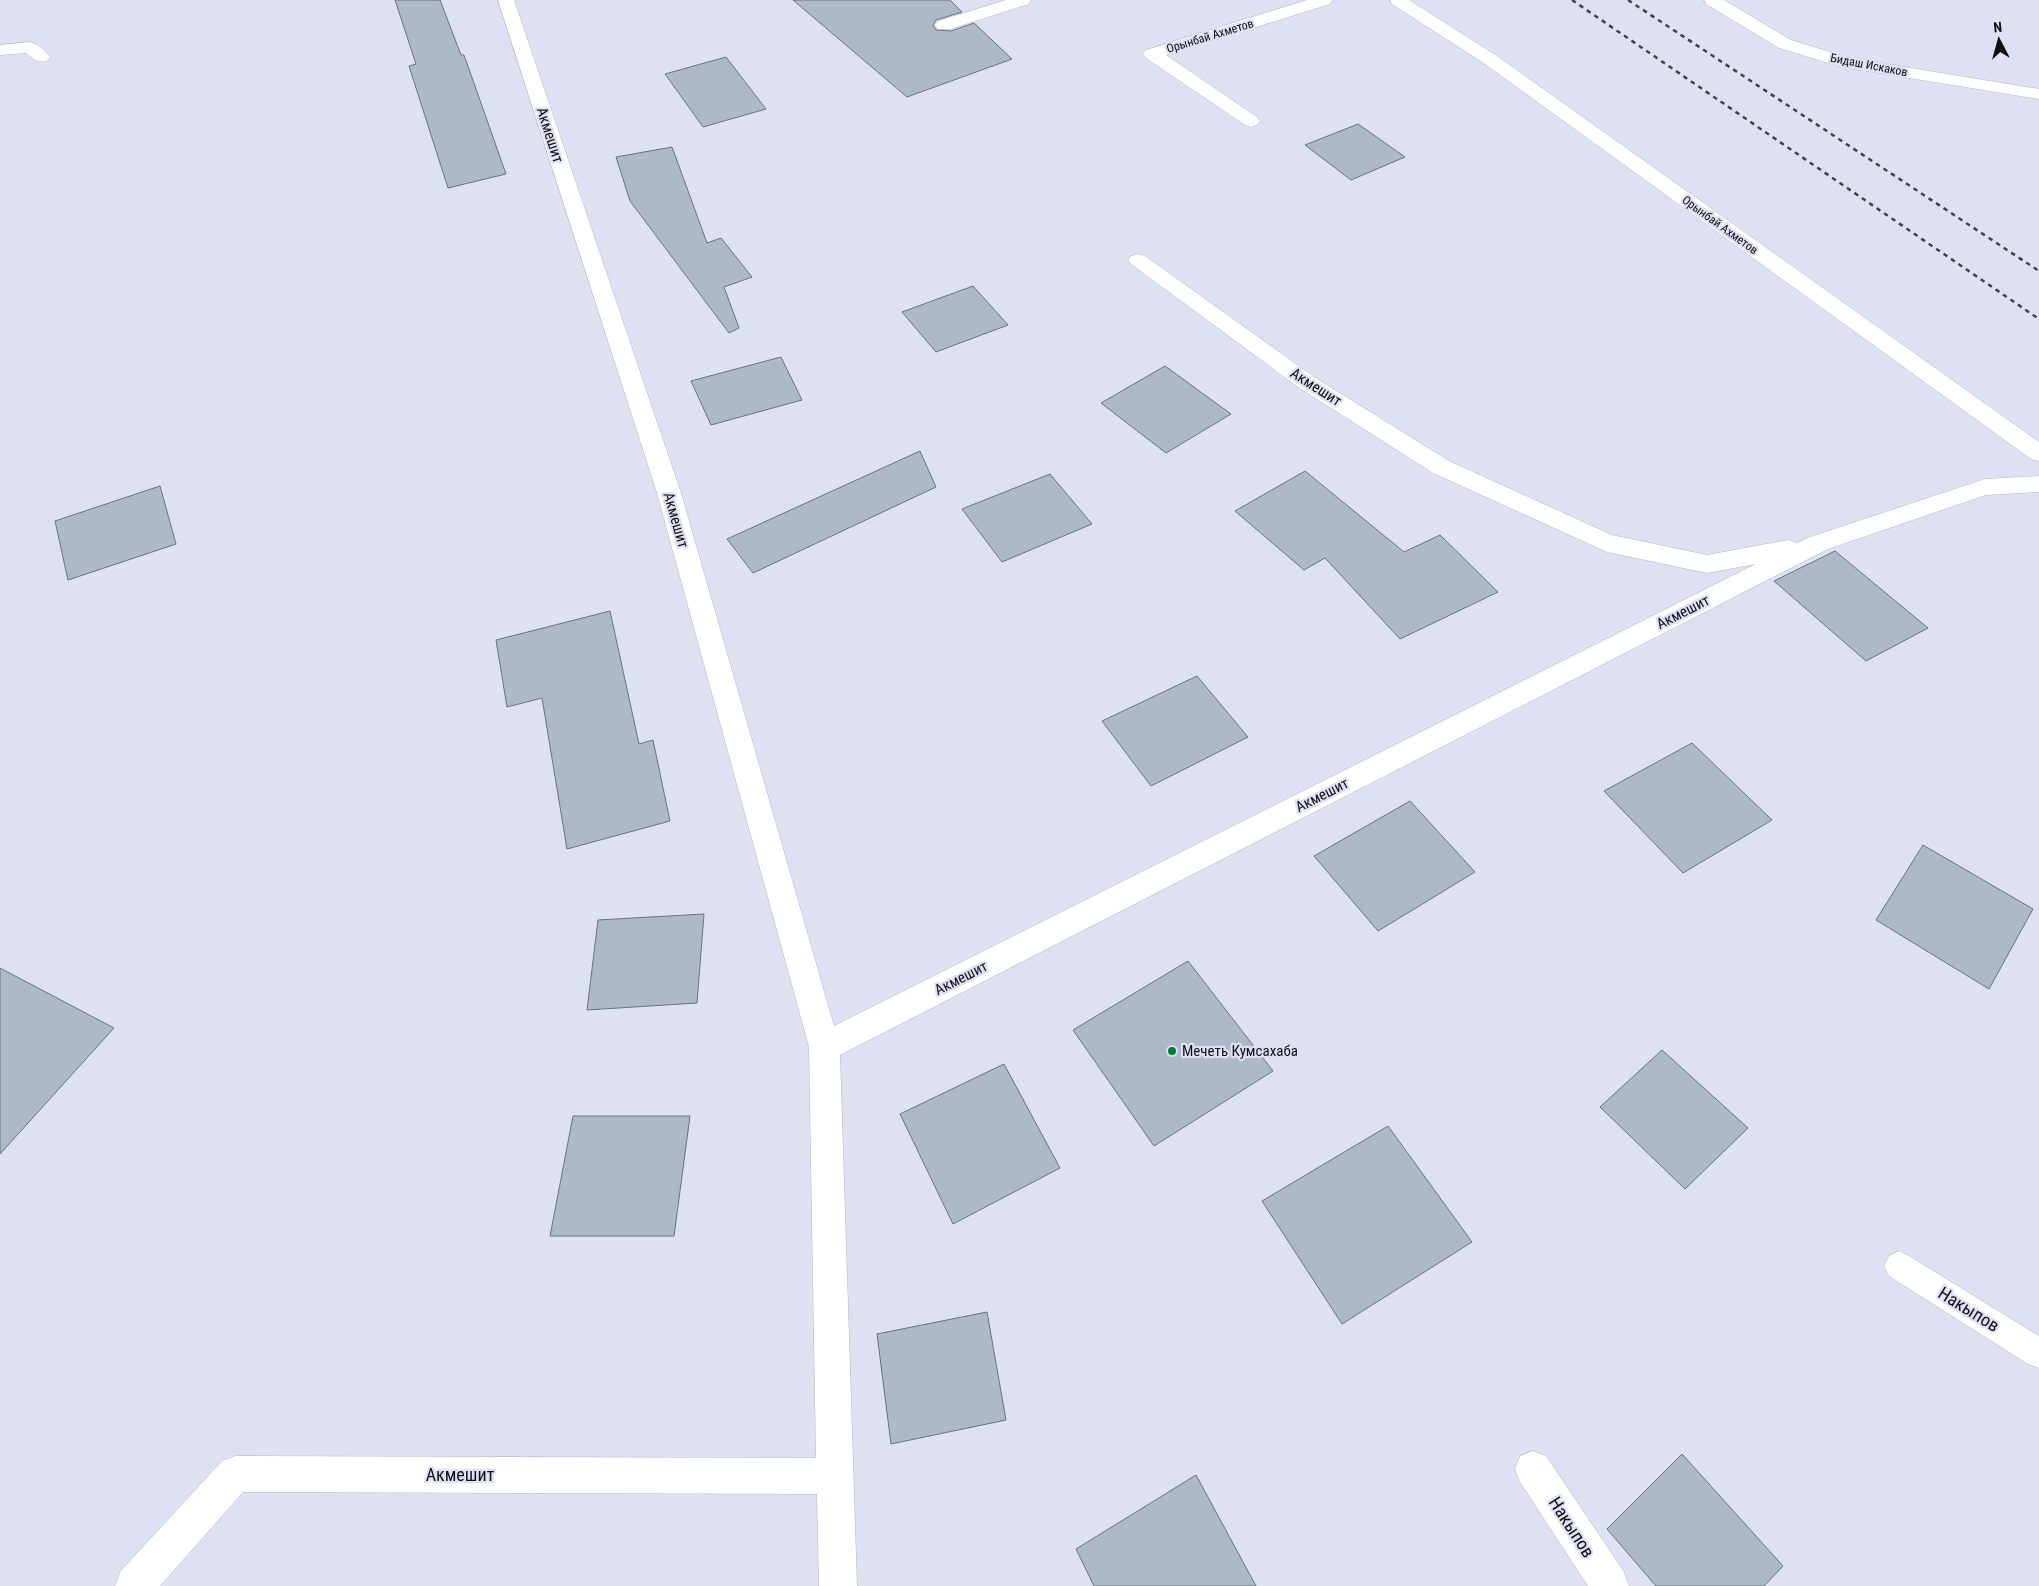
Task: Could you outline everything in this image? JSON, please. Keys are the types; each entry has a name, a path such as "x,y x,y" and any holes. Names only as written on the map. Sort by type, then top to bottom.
{"street":[{"name":"Акмешит","path":"506,0 669,493 824,1047 838,1586"},
{"path":"944,25 1022,0"},
{"name":"Орынбай Ахметов","path":"1251,121 1152,54 1324,0"},
{"name":"Орынбай Ахметов","path":"1398,0 1491,60 2039,453"},
{"name":"Бидаш Искаков","path":"1712,0 1785,44 1848,63 2039,94"},
{"path":"0,50 30,47 41,57"},
{"name":"Акмешит","path":"1138,260 1306,382 1441,467 1607,543 1707,564 1819,543 1985,488 2039,484"},
{"name":"Акмешит","path":"824,1047 1819,543"},
{"name":"Накыпов","path":"1533,1469 1610,1586"},
{"name":"Акмешит","path":"134,1586 235,1474 836,1476"}],"lane":[{"name":"Накыпов","path":"1899,1266 2039,1353"}],"building":[{"path":"395,0 440,0 461,55 464,55 506,174 448,188 409,66 416,64"},
{"path":"793,0 950,0 962,12 936,20 933,25 936,30 951,31 974,23 1012,59 907,97"},
{"path":"726,57 766,109 703,127 665,74"},
{"path":"1358,124 1405,157 1351,180 1305,145"},
{"path":"672,147 707,243 721,238 752,277 724,287 739,328 729,333 630,201 616,157"},
{"path":"973,286 1008,325 936,352 902,312"},
{"path":"781,357 802,400 711,425 691,381"},
{"path":"1165,366 1231,414 1166,453 1101,403"},
{"path":"920,451 936,487 753,573 727,539"},
{"path":"1305,471 1404,552 1440,535 1498,592 1400,639 1325,558 1304,570 1235,511"},
{"path":"1050,474 1092,524 1002,562 962,509"},
{"path":"160,486 176,544 68,580 55,521"},
{"path":"1835,551 1928,628 1866,661 1774,581"},
{"path":"610,611 639,744 653,740 670,821 567,849 542,698 507,707 496,640"},
{"path":"1197,676 1248,737 1151,786 1102,721"},
{"path":"1692,743 1772,820 1683,873 1604,791"},
{"path":"1410,801 1475,872 1378,931 1314,856"},
{"path":"1923,845 2033,909 1989,989 1876,920"},
{"path":"704,914 697,1003 587,1010 598,920"},
{"name":"Мечеть Кумсахаба","path":"1188,961 1273,1071 1154,1146 1073,1030"},
{"path":"0,968 114,1028 0,1154"},
{"path":"1662,1050 1748,1128 1685,1189 1600,1107"},
{"path":"1004,1064 1060,1168 953,1224 900,1114"},
{"path":"573,1116 690,1116 674,1236 550,1236"},
{"path":"1388,1126 1472,1242 1342,1324 1262,1201"},
{"path":"987,1312 1006,1420 891,1444 877,1334"},
{"path":"1682,1454 1783,1566 1764,1586 1656,1586 1607,1529"},
{"path":"1196,1475 1256,1586 1094,1586 1076,1549"}],"railway":[{"path":"1572,0 2039,319"},
{"path":"1628,0 2039,271"}],"place":[{"name":"Мечеть Кумсахаба","path":"1172,1051"}]}
